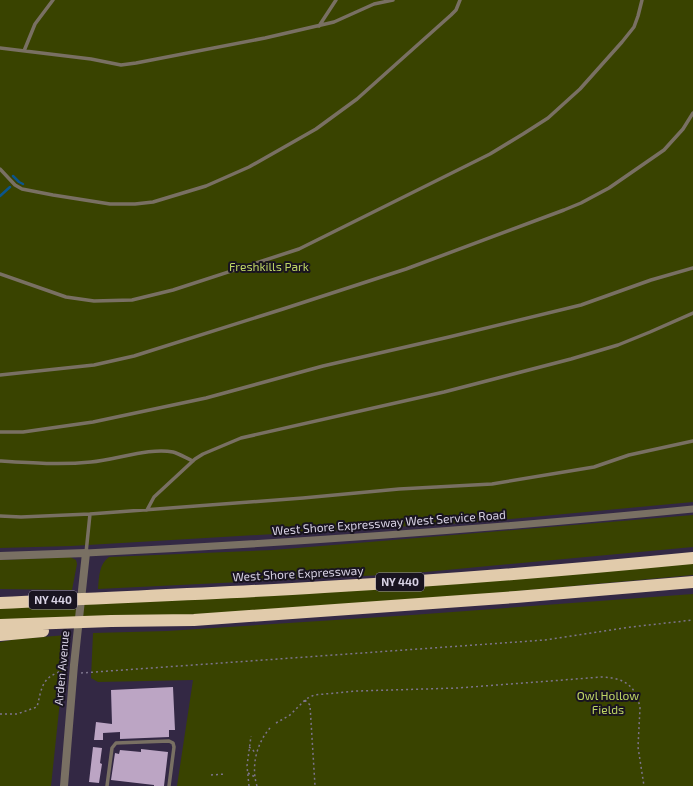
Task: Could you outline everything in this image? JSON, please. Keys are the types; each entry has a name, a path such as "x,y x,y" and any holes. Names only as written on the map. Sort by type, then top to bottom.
{"highway":[{"name":"West Shore Expressway","path":"0,604 106,597 315,588 600,567 693,558"},
{"name":"NY 440","path":"0,625 194,620 508,598 693,582"},
{"path":"0,596 23,598 106,597"},
{"path":"0,635 194,620"}],"street":[{"name":"West Shore Expressway West Service Road","path":"86,553 320,540 693,509"},
{"path":"0,556 86,553"},
{"name":"Arden Avenue","path":"64,786 73,669 86,553"}],"lane":[{"path":"24,51 35,24 53,0"},
{"path":"319,26 336,0"},
{"path":"0,48 91,59 121,65 258,40 319,26 334,22 374,4 393,0"},
{"path":"0,169 15,185 22,189 110,204 153,202 206,186 249,167 302,137 339,113 378,81 451,15 456,10 460,0"},
{"path":"0,274 66,297 94,301 132,300 179,288 299,250 490,154 548,118 580,89 634,27 642,0"},
{"path":"0,375 94,365 134,356 406,269 564,210 609,188 655,157 670,145 688,123 693,113"},
{"path":"0,432 23,432 93,422 206,398 323,366 574,306 651,280 693,268"},
{"path":"147,510 154,497 193,461 203,454 242,438 444,392 571,359 624,342 693,313"},
{"path":"0,516 90,514 303,498 399,489 492,484 594,467 629,456 693,441"},
{"path":"0,461 61,464 93,462 149,452 173,452 193,461"},
{"path":"86,553 90,514"},
{"path":"107,786 113,745 116,743 169,741 174,747 169,786"}],"path":[{"path":"0,714 16,714 37,707 43,682 50,675 63,670 545,640 631,627 693,620"},
{"path":"276,723 290,715 305,700 314,695 357,691 458,688 602,677 620,679 630,686 639,702 639,755 644,786"},
{"path":"305,700 310,704 315,786"},
{"path":"258,786 255,777 256,754 263,737 270,728"},
{"path":"249,786 249,747 251,736"},
{"path":"249,747 256,754"},
{"path":"248,773 255,777"},
{"path":"211,775 225,774"}],"green space":[{"name":"Freshkills Park","path":"0,0 693,0 693,502 478,522 71,546 0,548"},
{"path":"693,515 693,547 404,574 98,589 101,567 109,557 273,550"},
{"path":"70,557 76,560 77,564 72,590 0,589 0,560"},
{"path":"693,562 693,575 463,596 187,615 0,620 0,607"},
{"name":"Owl Hollow Fields","path":"693,594 693,786 177,786 193,680 98,682 91,678 93,633 167,631 412,615"},
{"path":"67,635 51,786 0,786 0,642 17,639"}],"building":[{"path":"173,687 175,730 169,730 169,737 120,739 120,732 103,733 103,740 94,740 96,722 112,724 111,690"},
{"path":"93,747 102,748 100,763 102,764 99,783 89,782"},
{"path":"141,749 168,752 164,786 111,780 115,753 119,754 120,750 141,752"}],"waterway":[{"path":"13,176 23,184"},
{"path":"0,196 10,187"}]}
